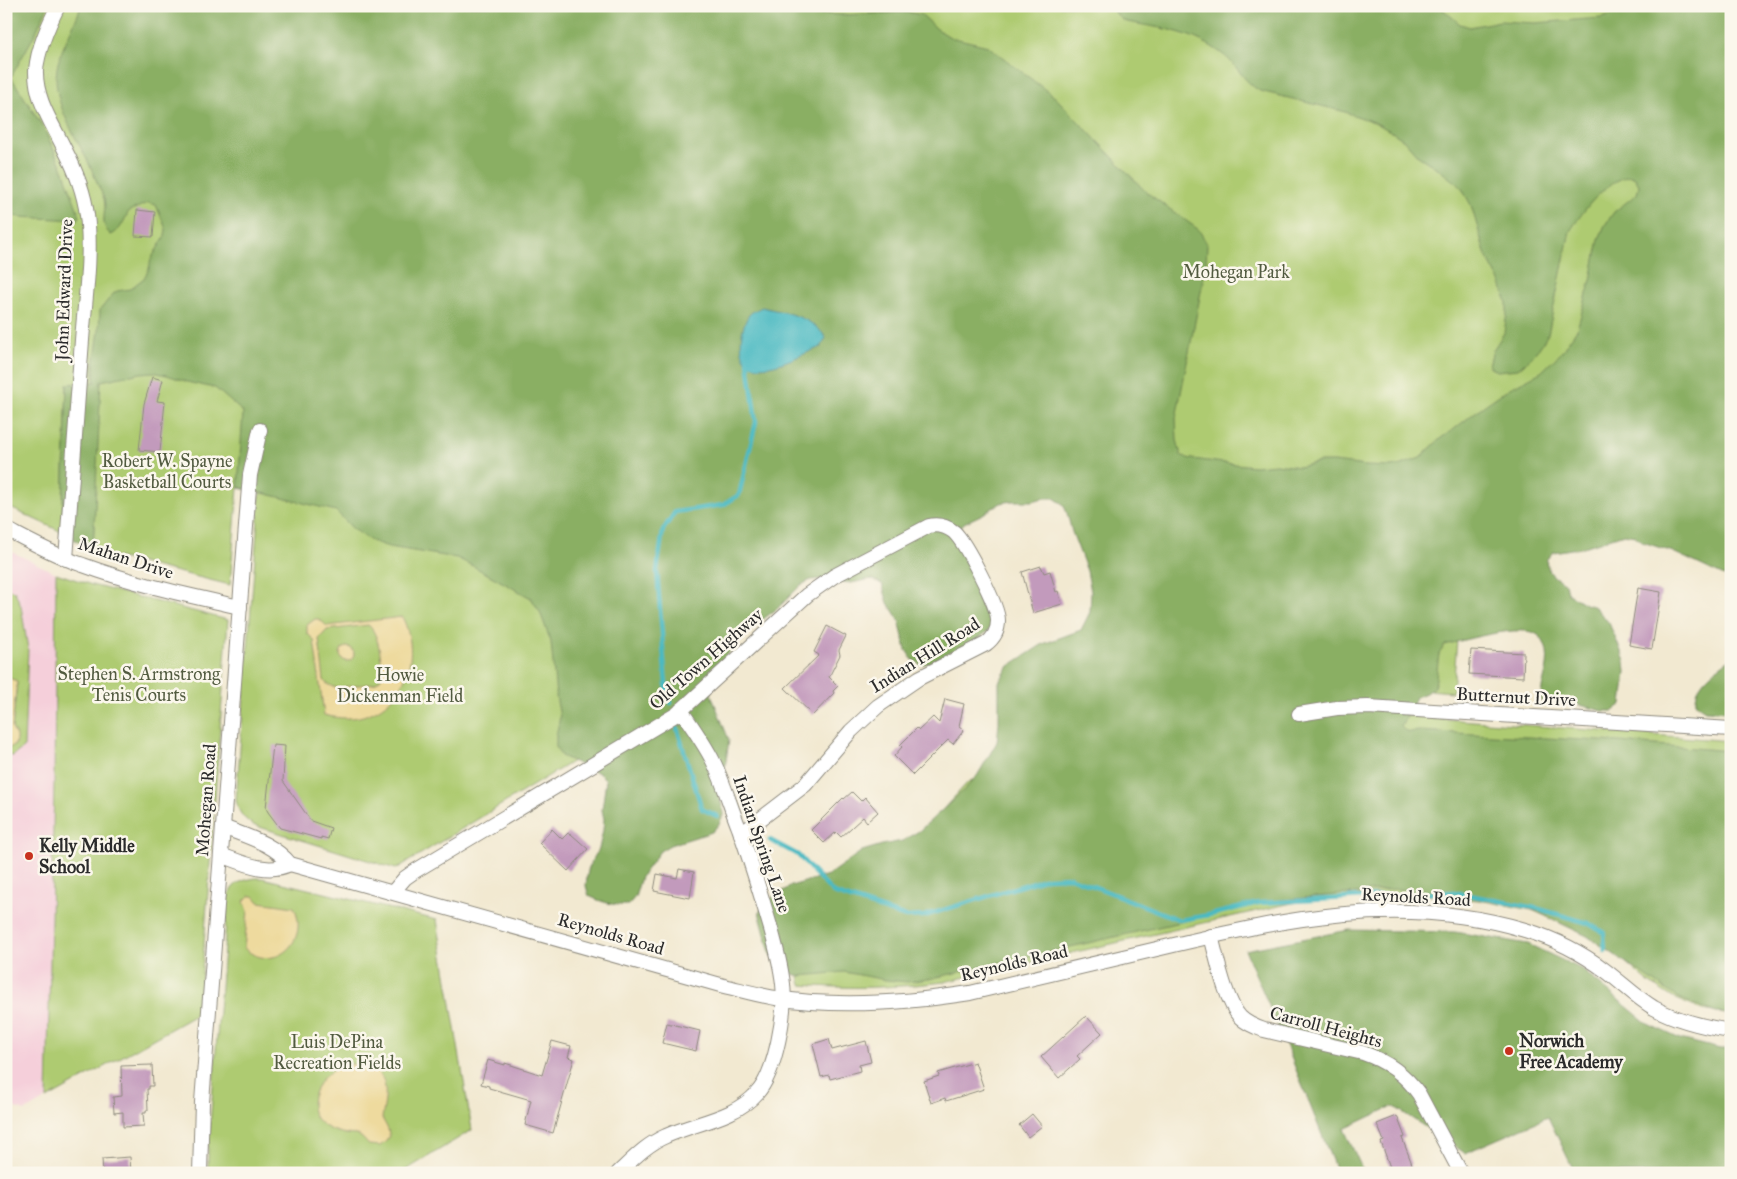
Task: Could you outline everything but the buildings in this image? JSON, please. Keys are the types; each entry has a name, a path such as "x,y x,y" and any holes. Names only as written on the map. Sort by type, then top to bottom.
{"street":[{"name":"John Edward Drive","path":"58,6 38,56 37,87 44,108 78,179 86,204 88,228 87,272 66,559"},
{"name":"Mohegan Road","path":"200,1173 202,1109 249,486 260,430"},
{"name":"Old Town Highway","path":"393,892 405,878 415,871 587,766 656,727 681,710 807,595 825,582 924,528 935,525 944,527"},
{"name":"Indian Hill Road","path":"741,834 805,785 851,731 878,706 919,678 986,644 995,636 998,626 996,608 962,543 954,532 944,527"},
{"name":"Mahan Drive","path":"6,529 66,559 110,574 159,589 240,607"},
{"name":"Butternut Drive","path":"1299,714 1336,708 1368,707 1731,729"},
{"name":"Indian Spring Lane","path":"618,1173 642,1150 656,1140 718,1117 745,1103 758,1092 771,1066 782,1022 784,986 779,959 757,881 712,760 681,710"},
{"name":"Reynolds Road","path":"223,827 271,847 280,853 290,864 724,986 784,999 842,1003 897,1002 942,998 1243,929 1304,918 1375,911 1440,914 1489,921 1528,931 1565,945 1581,954 1645,1002 1665,1013 1696,1024 1731,1030"},
{"name":"Reynolds Road","path":"221,855 266,869 279,868 290,864"},
{"name":"Carroll Heights","path":"1211,936 1231,1002 1240,1017 1247,1023 1264,1030 1375,1057 1395,1069 1412,1084 1419,1094 1461,1173"}],"shaded area":[{"name":"Kelly Middle School","path":"6,549 56,573 54,785 47,1098 25,1111 6,1105"}],"green space":[{"name":"Mohegan Park","path":"6,6 1731,6 1731,537 1468,494 1453,692 1301,680 1331,710 1731,741 1731,1015 1702,1010 1673,998 1647,981 1599,939 1532,910 1479,900 1417,894 1363,894 1292,903 944,982 872,987 801,985 789,930 911,844 968,782 1074,731 1133,667 1043,455 817,569 650,714 396,869 253,825 246,820 238,808 236,800 260,493 238,488 230,585 93,551 99,382 67,384 62,532 6,506 6,202 64,172 43,127 6,70"},
{"path":"6,6 48,6 11,77 43,127 64,172 80,217 77,220 19,217 6,214"},
{"name":"Mohegan Park","path":"81,6 744,6 780,12 844,15 907,12 922,15 937,29 950,37 988,46 1056,98 1146,192 1199,230 1207,244 1206,266 1176,418 1177,440 1181,455 1186,458 1255,466 1276,464 1299,467 1319,462 1334,462 1391,467 1420,458 1441,438 1482,407 1508,389 1541,372 1560,354 1577,329 1591,280 1599,239 1605,225 1614,212 1637,194 1639,185 1635,178 1631,176 1612,183 1589,205 1570,231 1548,334 1531,358 1518,369 1497,371 1489,365 1493,350 1504,333 1507,303 1501,283 1486,256 1471,205 1461,187 1418,156 1404,140 1374,122 1342,111 1260,91 1250,84 1225,56 1202,41 1178,32 1127,22 1122,20 1109,6 1439,6 1460,24 1470,27 1500,21 1535,23 1602,18 1612,15 1621,6 1731,6 1731,577 1724,576 1673,552 1643,542 1635,536 1624,534 1584,547 1553,552 1546,560 1552,574 1565,583 1567,593 1585,604 1595,607 1609,623 1625,661 1626,672 1622,704 1613,711 1603,711 1572,703 1541,701 1548,658 1544,643 1538,635 1530,632 1507,632 1479,636 1445,645 1439,654 1435,686 1426,693 1416,697 1401,727 1409,732 1619,742 1731,751 1731,1014 1716,1013 1678,998 1587,936 1529,908 1469,895 1396,889 1273,901 929,979 907,982 844,972 801,976 780,971 770,953 759,912 773,897 791,886 828,875 862,851 902,841 919,831 977,776 997,742 999,682 1009,666 1043,644 1081,630 1090,612 1091,592 1087,571 1063,504 1054,498 1001,503 964,523 957,531 971,557 993,624 987,632 969,645 949,652 931,662 921,665 912,659 906,650 899,620 888,603 882,584 872,579 851,583 821,579 811,580 801,585 778,608 751,628 721,661 709,679 709,689 729,740 718,792 724,813 719,824 712,832 670,845 660,851 641,877 635,897 628,905 608,903 589,896 586,886 587,876 589,866 599,849 603,830 604,819 602,810 606,780 599,773 561,756 556,747 560,717 551,642 540,612 531,598 457,558 389,547 371,541 352,528 336,511 238,487 243,412 215,388 152,372 101,381 93,551 62,532 67,384 96,382 94,380 94,365 100,310 117,291 130,289 144,278 149,269 151,259 165,236 166,229 156,205 148,203 129,211 122,225 111,235 105,226 103,196 65,116 57,90 56,76 58,63"},
{"name":"Stephen S. Armstrong Tenis Courts","path":"56,573 92,585 228,620 199,1013 47,1099 54,785"},
{"path":"6,587 15,592 21,606 28,649 24,747 13,756 6,755 6,748 15,745 12,728 17,683 6,677"},
{"path":"1731,658 1731,711 1705,710 1696,704 1698,689 1707,677"},
{"name":"Luis DePina Recreation Fields","path":"256,878 437,920 472,1130 401,1173 208,1173 208,1151 228,898 232,889 238,883"},
{"name":"Norwich Free Academy","path":"1349,930 1455,932 1528,944 1581,969 1648,1024 1680,1039 1720,1049 1731,1049 1731,1173 1575,1173 1548,1117 1465,1153 1393,1106 1344,1129 1364,1173 1337,1173 1289,1052 1245,950"}],"sand":[{"path":"402,617 408,632 409,663 405,678 398,691 388,703 375,711 359,717 350,718 324,715 314,640 307,633 307,625 315,619 319,619 327,626","holes":["368,625 372,629 379,649 381,678 375,683 336,688 326,683 324,680 319,639 327,630"]},
{"path":"344,647 350,647 354,654 350,661 344,661 340,657 340,651"},
{"path":"6,677 17,681 12,728 16,740 15,745 7,749"},
{"path":"249,896 254,896 259,902 294,907 298,920 297,932 293,943 286,951 277,956 266,958 255,955 244,948 248,911 244,901"},
{"path":"351,1064 373,1069 380,1074 383,1080 385,1097 382,1118 388,1129 389,1136 380,1146 369,1145 358,1135 337,1132 329,1128 316,1119 313,1112 313,1097 323,1078 331,1071"}],"water":[{"path":"762,307 806,320 826,338 821,347 775,365 759,367 751,365 743,354 741,337 750,314"}],"waterway":[{"path":"671,703 666,685 657,571 663,530 675,512 723,505 739,495 756,422 748,362"},
{"path":"677,728 702,809 717,816"},
{"path":"770,840 798,855 833,893 906,917 924,916 1047,878 1070,877 1180,920 1258,903 1454,892 1536,908 1588,923 1604,933 1605,951"}],"place":[{"name":"Kelly Middle School","path":"29,856"},
{"name":"Norwich Free Academy","path":"1509,1051"}],"park label":[{"name":"Robert W. Spayne Basketball Courts","path":"167,471"},
{"name":"Howie Dickenman Field","path":"400,685"}]}
